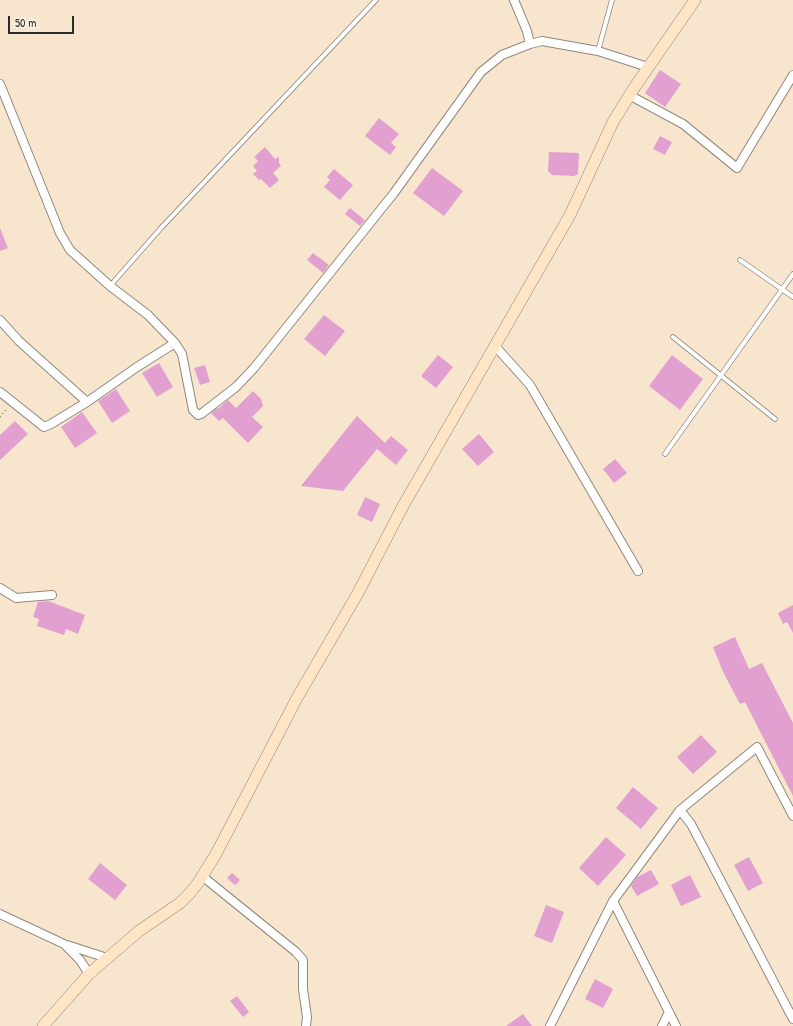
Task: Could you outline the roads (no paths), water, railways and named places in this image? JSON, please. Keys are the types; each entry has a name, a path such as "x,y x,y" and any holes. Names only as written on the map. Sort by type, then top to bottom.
{"street":[{"path":"514,0 527,31 530,44"},
{"path":"43,1026 89,974 139,931 180,903 189,894 216,854 297,698 358,593 407,499 570,215 613,122 648,67 695,0"},
{"path":"0,84 60,233 70,250 110,286 148,315 175,343 182,354 193,410 198,415 236,387 254,368 394,193 481,72 502,55 542,41 598,50 648,67"},
{"path":"630,95 683,124 737,168 793,75"},
{"path":"0,320 18,341 87,402"},
{"path":"0,392 44,427 87,402 137,367 175,343"},
{"path":"495,346 530,386 638,571"},
{"path":"0,588 16,598 52,595"},
{"path":"550,1026 613,901 680,810 757,747 793,816"},
{"path":"680,810 691,824 793,1020"},
{"path":"202,876 304,960 303,989 307,1017 306,1026"},
{"path":"613,901 676,1026"},
{"path":"0,914 64,944 107,958"},
{"path":"64,944 80,960 89,974"},
{"path":"662,1026 669,1012"}],"lane":[{"path":"110,286 161,228 376,0"},
{"path":"598,50 612,0"},
{"path":"740,260 793,297"},
{"path":"665,454 793,274"},
{"path":"673,337 775,419"}]}
